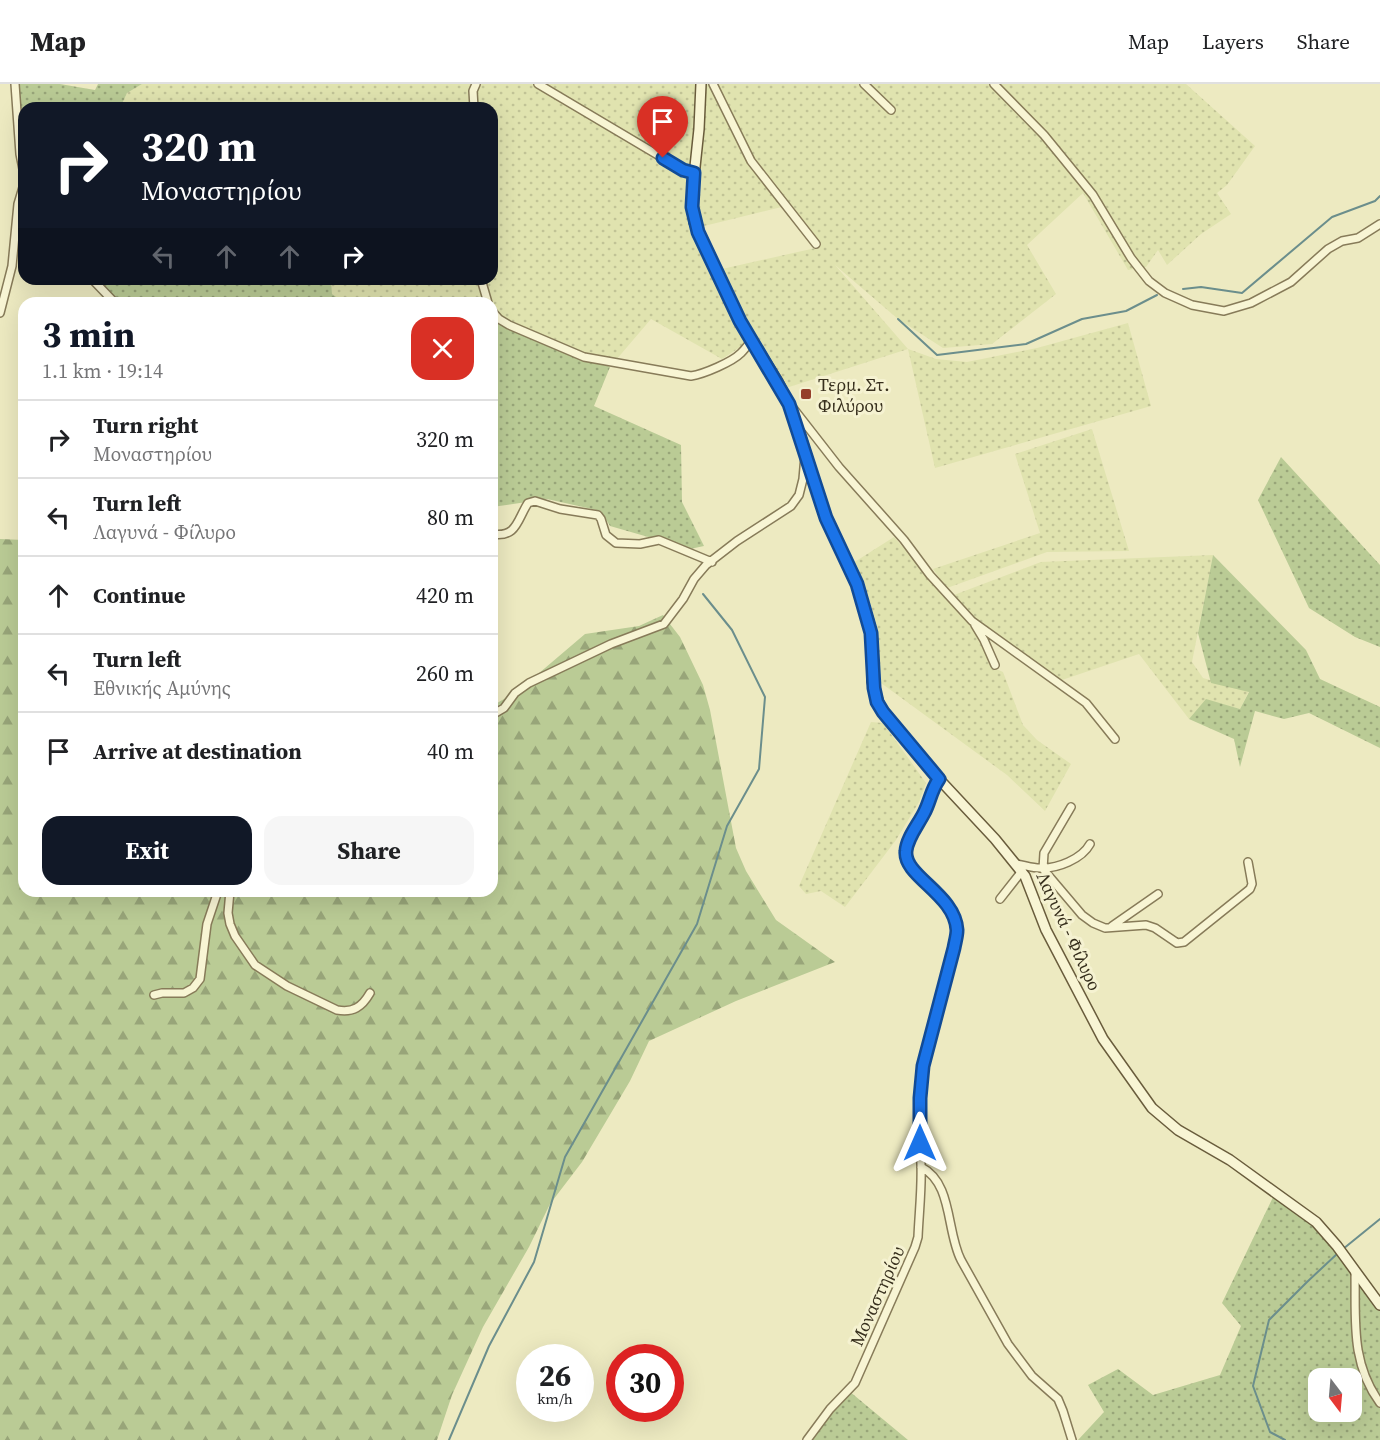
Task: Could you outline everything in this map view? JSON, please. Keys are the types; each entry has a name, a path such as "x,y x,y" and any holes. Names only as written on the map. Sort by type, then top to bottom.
{"street":[{"path":"15,84 18,131"},
{"path":"474,102 476,84"},
{"path":"538,84 678,167 694,173"},
{"name":"Λαγυνά - Φίλυρο","path":"701,84 692,201 696,228 751,341 789,404 826,518 857,584 869,622 872,642 872,681 877,702 939,779 1019,867 1030,884 1051,940 1103,1039 1152,1108 1178,1130 1230,1160 1316,1222 1341,1251 1380,1305"},
{"path":"713,84 751,161 816,244"},
{"path":"864,84 891,111"},
{"path":"994,84 1044,135 1093,195 1131,258 1149,281 1165,293 1192,305 1224,311 1251,303 1291,282 1328,249 1342,241 1358,238 1380,224"},
{"path":"0,313 12,266 18,204"},
{"path":"98,285 109,297"},
{"path":"498,318 509,325 584,357 691,376 735,358 751,341"},
{"path":"789,404 839,467 904,540 930,575 972,621 984,640 995,665"},
{"path":"498,712 504,708 515,693 529,683 611,644 664,624 683,599 694,579 712,562 737,541 791,506 799,495 803,479 805,450"},
{"path":"498,535 512,531 528,503 535,501 598,515 606,535 616,543 640,544 665,541 712,562"},
{"path":"972,621 1086,703 1115,739"},
{"name":"Μοναστηρίου","path":"807,1440 830,1409 855,1383 918,1237 923,1066 953,955 957,929 954,916 946,903 911,868 906,854 907,845 926,810 939,779"},
{"path":"1071,807 1044,853 1043,868 1082,915 1093,923 1110,928 1146,925 1155,928 1177,943 1184,942 1250,889 1252,884 1248,862"},
{"path":"1000,899 1019,867 1043,868 1072,860 1082,855 1090,844"},
{"path":"1110,928 1158,894"},
{"path":"154,995 184,993 193,988 200,979 207,924 216,897"},
{"path":"229,897 228,913 235,936 255,965 271,977 338,1010 348,1012 355,1010 366,1000 369,993"},
{"path":"921,1167 931,1173 940,1186 954,1246 961,1260 1008,1344 1032,1376 1058,1399 1064,1411 1072,1440"},
{"path":"1355,1272 1355,1332 1361,1369 1368,1387 1380,1402"}],"green space":[{"path":"15,84 60,84 95,90 98,84 142,84 127,93 123,102 18,102 18,112"},
{"path":"142,84 1186,84 1255,146 1227,185 1217,193 1231,214 1201,234 1167,265 1158,250 1146,267 1128,270 1083,193 1027,245 1056,294 992,344 943,348 898,319 835,265 908,349 786,388 754,338 722,359 651,319 610,367 498,320 498,297 336,297 332,294 331,285 498,285 498,102 123,102 127,93","holes":["790,205 820,247 722,269 700,227"]},
{"path":"98,285 331,285 332,294 336,297 109,297"},
{"path":"498,320 610,367 594,406 681,445 682,502 704,546 690,549 610,526 601,511 547,499 498,506"},
{"path":"1128,323 1151,406 935,468 908,349 936,359 967,362 1037,348"},
{"path":"1092,429 1129,551 1047,552 947,588 933,569 1040,533 1015,454"},
{"path":"1281,457 1380,565 1380,647 1355,637 1309,608 1258,500"},
{"path":"894,537 971,625 992,667 1003,672 1023,725 1037,740 1071,764 1045,811 1007,775 881,683 875,625 853,563"},
{"path":"0,539 18,540 18,897 498,897 498,703 518,691 585,634 639,626 663,615 680,637 703,685 710,710 736,848 746,871 776,920 835,962 736,1001 649,1041 630,1081 582,1162 550,1204 529,1247 483,1327 452,1395 437,1440 0,1440"},
{"path":"1213,555 1192,662 1203,678 1249,691 1240,709 1206,700 1189,719 1139,654 1059,681 975,620 954,595 1041,562"},
{"path":"1213,555 1306,650 1320,679 1380,707 1380,748 1309,713 1284,719 1255,711 1240,767 1234,739 1189,719 1206,699 1240,709 1249,692 1211,683 1198,633"},
{"path":"871,722 883,723 926,783 919,802 896,840 845,907 821,891 806,894 799,886"},
{"path":"1275,1193 1308,1215 1380,1305 1380,1440 1078,1440 1104,1412 1088,1385 1118,1369 1153,1395 1220,1375 1241,1326 1222,1303"},
{"path":"849,1391 908,1440 807,1440"}],"waterway":[{"path":"1183,289 1201,287 1242,293 1332,217 1375,201 1380,196"},
{"path":"898,319 937,355 1026,344 1082,319 1126,311 1157,295"},
{"path":"449,1440 489,1346 534,1262 565,1157 697,924 727,826 759,769 765,697 732,630 703,594"},
{"path":"1343,1249 1380,1219"},
{"path":"1285,1440 1270,1432 1253,1386 1269,1320 1338,1253"}],"place":[{"name":"Τερμ. Στ. Φιλύρου","path":"806,394"}],"route":[{"path":"663,158 683,170 694,173 692,207 698,232 740,321 778,382 794,415 821,505 857,584 869,622 872,642 872,681 877,702 939,779 926,810 907,845 906,854 906,860 911,868 946,903 954,916 957,929 944,990 923,1066 920,1143"}]}
